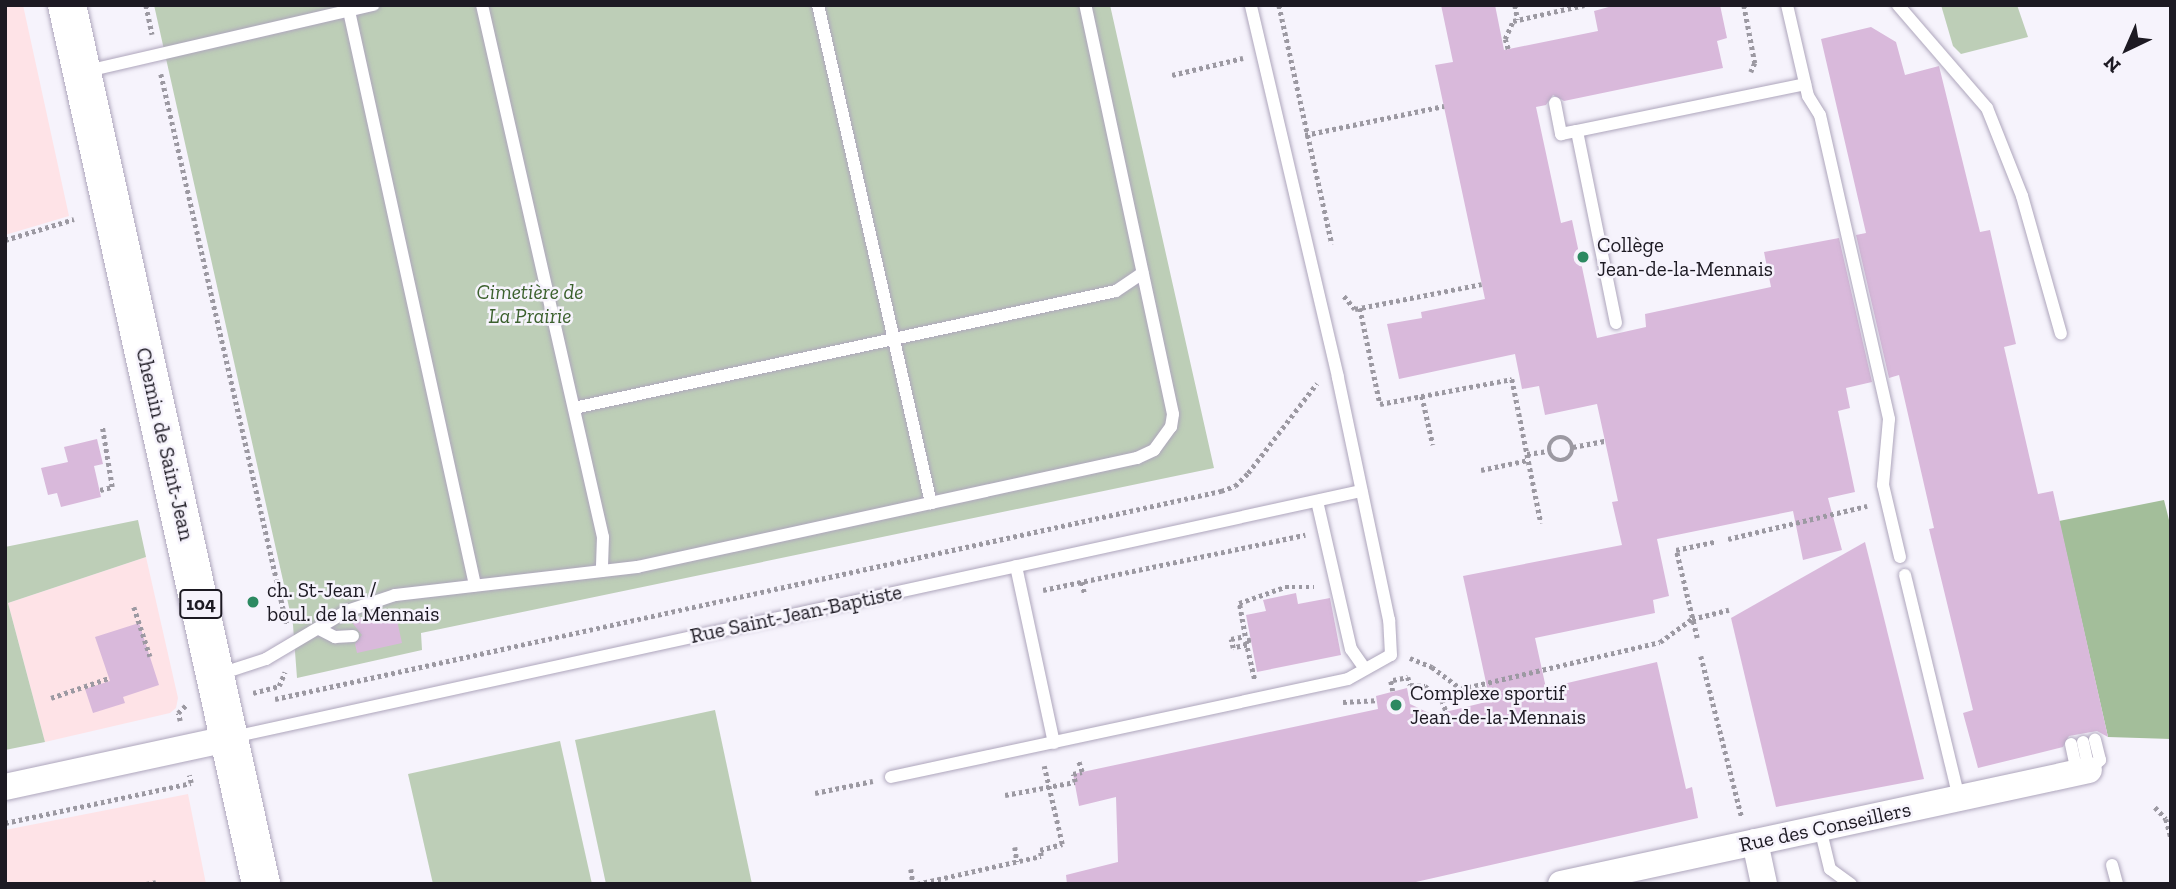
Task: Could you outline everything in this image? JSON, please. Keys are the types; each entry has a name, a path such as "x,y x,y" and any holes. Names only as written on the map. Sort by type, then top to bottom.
{"main road":[{"name":"Chemin de Saint-Jean","path":"67,5 231,738 261,884"}],"street":[{"path":"5,787 231,738"},
{"name":"Rue des Conseillers","path":"1561,884 1748,830 1820,828 2083,772"},
{"path":"1748,830 1764,884"}],"lane":[{"path":"82,72 373,5"},
{"path":"482,5 603,537 602,571"},
{"path":"818,5 931,503"},
{"path":"217,675 266,659 364,603 475,585 602,571 1137,458 1164,439 1173,414 1085,5"},
{"path":"891,777 1348,680 1392,652 1362,491 1251,5"},
{"path":"1787,5 1805,84 1820,115 1889,419 1883,485 1900,557"},
{"path":"1898,5 1987,108 2022,196 2061,334"},
{"path":"348,11 475,585"},
{"path":"1555,103 1561,134 1805,84"},
{"path":"1577,131 1616,323"},
{"path":"574,408 1116,291 1143,273"},
{"name":"Rue Saint-Jean-Baptiste","path":"231,738 1362,491"},
{"path":"1317,501 1351,649 1365,668"},
{"path":"1016,566 1054,743"},
{"path":"1905,575 1959,798"},
{"path":"319,629 335,637 353,636"},
{"path":"2083,742 2100,760 2083,772 2083,742"},
{"path":"1820,828 1830,869 1851,884"},
{"path":"2112,865 2117,884"}],"path":[{"path":"146,5 155,46"},
{"path":"1279,5 1333,249"},
{"path":"1515,5 1518,20"},
{"path":"1508,49 1506,39 1513,21 1584,5"},
{"path":"1744,5 1755,63 1746,78"},
{"path":"1172,75 1248,58"},
{"path":"159,65 288,630"},
{"path":"1294,137 1444,106"},
{"path":"5,240 74,219"},
{"path":"1342,288 1345,300 1354,309 1482,284"},
{"path":"1360,308 1380,404 1519,377"},
{"path":"1512,379 1541,523"},
{"name":"Rue Saint-Jean-Baptiste","path":"275,699 1221,491 1235,486 1248,473 1312,388 1323,381"},
{"path":"1422,396 1433,445"},
{"path":"100,490 112,487 102,426"},
{"path":"1548,451 1550,443 1563,437 1573,447"},
{"path":"1573,447 1605,441"},
{"path":"1548,451 1559,461 1566,460 1573,447"},
{"path":"1481,470 1548,451"},
{"path":"1728,539 1887,501"},
{"path":"1039,591 1316,532"},
{"path":"1697,638 1676,550 1715,542"},
{"path":"1082,582 1085,595"},
{"path":"1251,640 1233,649 1231,639 1245,636 1239,603 1285,587 1302,590 1336,582"},
{"path":"1285,587 1287,595"},
{"path":"134,607 150,656"},
{"path":"1414,659 1461,690 1660,642 1692,619 1729,610"},
{"path":"1701,656 1748,830"},
{"path":"273,689 285,678 285,665"},
{"path":"1408,677 1410,685 1435,692 1446,711"},
{"path":"51,698 109,678"},
{"path":"1391,681 1393,691"},
{"path":"1340,699 1351,705 1376,700"},
{"path":"178,713 184,706"},
{"path":"1004,795 1075,782 1073,774 1082,772 1075,757"},
{"path":"911,869 915,884 1041,856 1040,850 1062,844 1044,764"},
{"path":"815,793 891,777"},
{"path":"5,823 191,783"},
{"path":"2155,807 2166,819 2171,838"},
{"path":"1015,847 1017,862"},
{"path":"146,884 156,882"}],"shaded area":[{"path":"5,5 23,5 69,216 5,235"},
{"path":"146,557 178,698 176,708 170,713 45,742 8,603"},
{"path":"188,794 206,884 5,884 5,830"}],"green space":[{"name":"Cimetière de La Prairie","path":"154,5 1110,5 1214,468 421,633 422,650 297,678 293,625"},
{"path":"1941,5 2017,5 2028,37 1961,54 1953,46"},
{"path":"2164,500 2171,528 2171,739 2108,737 2059,521"},
{"path":"138,520 146,557 8,603 45,742 5,750 5,547"},
{"path":"715,710 752,884 606,884 575,740"},
{"path":"560,741 592,884 433,884 408,774"}],"building":[{"path":"1441,5 1495,5 1504,50 1598,31 1594,11 1616,5 1720,5 1727,38 1717,41 1723,68 1564,101 1553,95 1546,105 1536,107 1561,223 1572,220 1597,338 1646,327 1645,314 1771,287 1764,252 1839,238 1872,382 1846,388 1850,408 1838,411 1855,492 1828,498 1842,550 1803,560 1793,511 1657,539 1669,596 1653,600 1655,613 1535,638 1546,688 1657,662 1686,789 1692,787 1698,818 1407,884 1067,884 1066,875 1118,862 1116,797 1079,806 1073,774 1378,709 1376,696 1407,688 1410,704 1433,715 1490,701 1463,576 1622,545 1612,502 1618,501 1597,404 1545,415 1539,386 1522,389 1515,354 1399,379 1387,324 1422,318 1421,312 1485,299 1435,65 1453,62"},
{"path":"1871,27 1896,42 1905,75 1939,66 1980,232 1990,230 2016,344 2004,347 2038,494 2053,491 2108,737 2097,731 2069,736 2063,747 1978,768 1963,713 1973,710 1929,529 1934,528 1899,375 1889,378 1856,235 1866,233 1821,39"},
{"path":"97,439 103,464 94,466 101,497 61,507 57,493 48,495 41,468 68,462 64,447"},
{"path":"1865,542 1924,779 1776,807 1731,618"},
{"path":"1296,593 1298,604 1330,598 1341,655 1257,672 1246,615 1266,611 1263,600"},
{"path":"395,611 402,643 357,653 355,644 362,635 350,620"},
{"path":"139,623 159,685 123,697 125,703 93,713 85,689 110,681 95,637"}],"place":[{"name":"Collège Jean-de-la-Mennais","path":"1583,257"},
{"name":"ch. St-Jean / boul. de la Mennais","path":"253,602"},
{"name":"Complexe sportif Jean-de-la-Mennais","path":"1396,705"}]}
